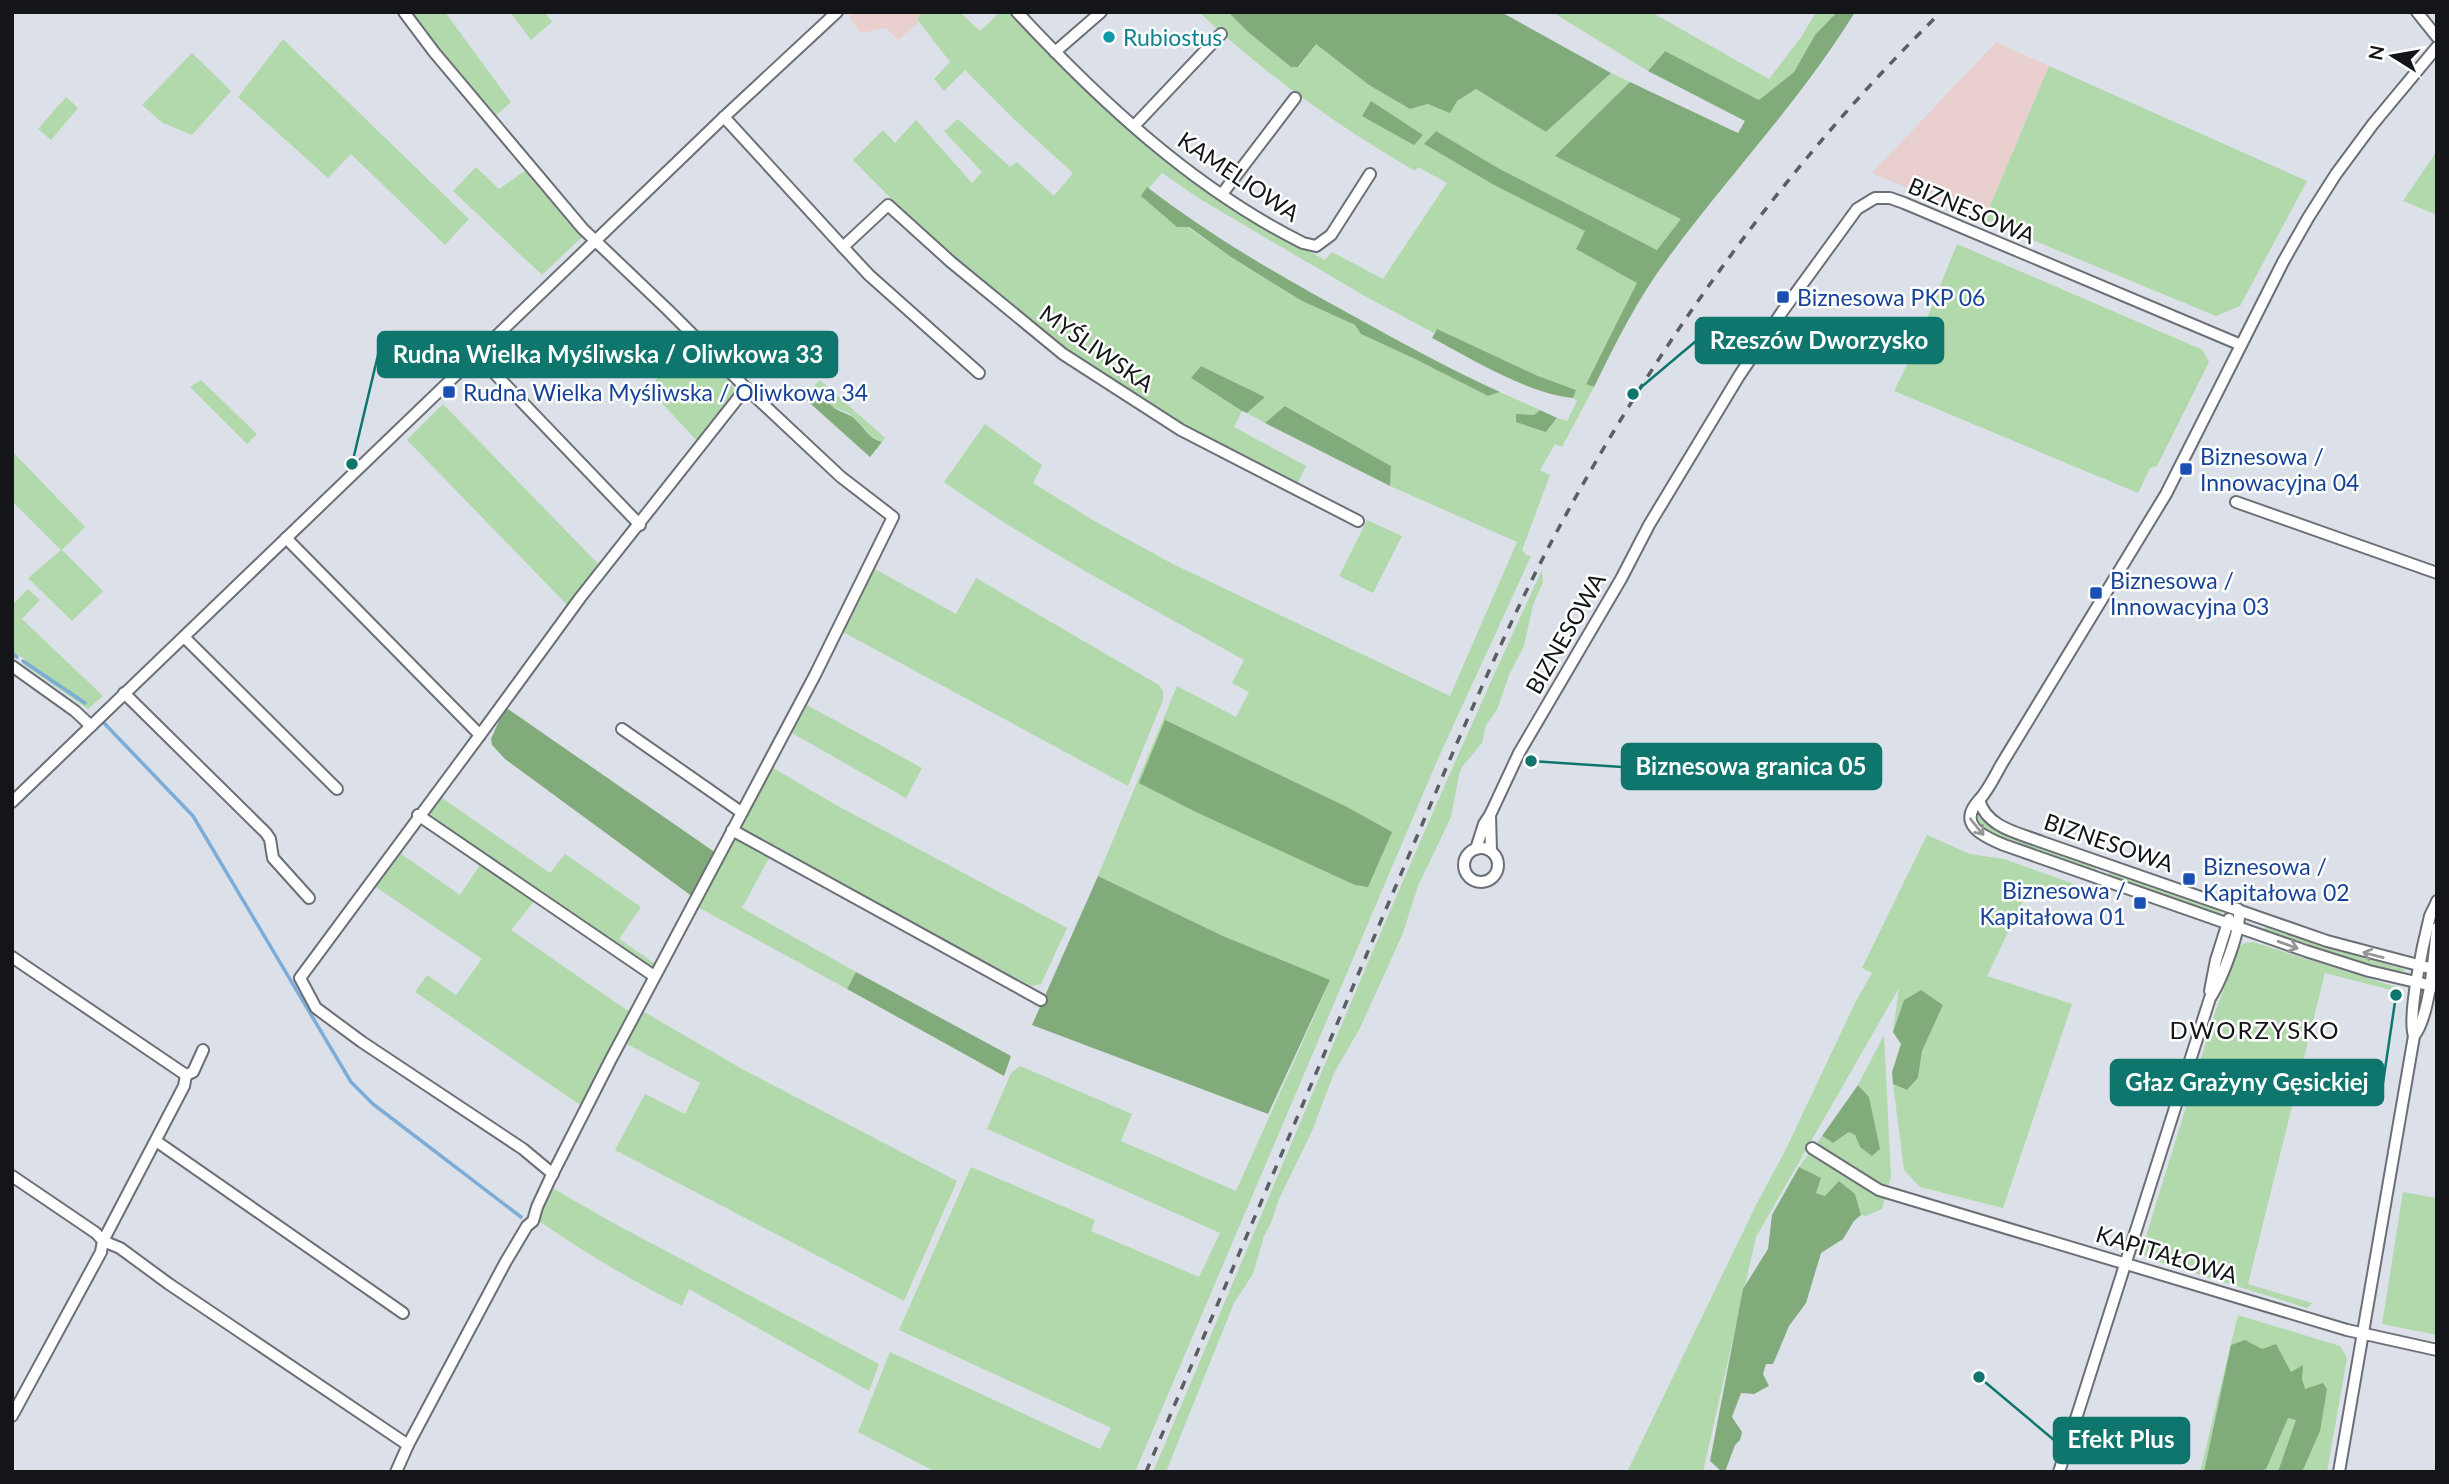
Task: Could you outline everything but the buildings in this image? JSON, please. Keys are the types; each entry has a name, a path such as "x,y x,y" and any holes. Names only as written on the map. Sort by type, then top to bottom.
{"street":[{"path":"396,1472 505,1263 527,1226 533,1221 553,1174 654,976 815,675 893,517 841,477 595,240 491,121 404,12"},
{"path":"12,802 595,240 837,12"},
{"name":"KAMELIOWA","path":"1017,12 1055,52 1186,171 1290,236 1316,246 1331,235 1370,174"},
{"path":"1055,52 1101,12"},
{"path":"2417,12 2437,37"},
{"path":"1134,126 1221,34"},
{"path":"2241,345 2283,262 2336,174 2373,124 2437,47"},
{"path":"1222,194 1295,98"},
{"path":"724,117 853,260 979,373"},
{"name":"BIZNESOWA","path":"1476,849 1484,824 1519,754 1621,579 1649,525 1738,376 1857,209 1866,202 1882,197 1904,203 2241,345 2162,502 1971,809 1970,817 1976,830 1989,839 2227,923 2350,965 2428,985"},
{"name":"MYŚLIWSKA","path":"843,247 888,205 951,262 1063,354 1181,430 1359,521"},
{"path":"477,355 640,525"},
{"path":"553,1174 523,1149 362,1042 316,1008 300,978 580,598 746,388"},
{"path":"2236,502 2437,573"},
{"path":"286,538 480,735"},
{"path":"184,637 337,789"},
{"path":"12,666 62,700 91,726"},
{"path":"124,692 266,833 270,839 273,858 309,898"},
{"path":"622,729 741,812"},
{"name":"BIZNESOWA","path":"1979,800 1985,813 1999,825 2327,941 2435,970"},
{"path":"418,815 654,976"},
{"path":"1490,816 1492,851 1497,860 1497,871 1489,879 1479,881 1469,876 1465,866 1467,856 1481,848 1492,851"},
{"path":"732,830 1041,1000"},
{"path":"2428,985 2421,967 2431,915 2437,904"},
{"path":"2059,1472 2210,998 2239,927 2238,909 2227,923 2213,971 2210,998"},
{"path":"2339,1472 2414,1036 2419,1029 2428,985 2435,970 2437,928"},
{"path":"12,957 186,1075"},
{"path":"186,1075 192,1072 203,1050"},
{"path":"12,1416 101,1252 103,1241 184,1086 186,1075"},
{"path":"156,1141 403,1313"},
{"name":"KAPITAŁOWA","path":"1812,1148 1869,1185 1888,1192 2363,1335 2437,1350"},
{"path":"12,1176 96,1233 103,1241 120,1248 408,1445"}],"shaded area":[{"path":"849,12 924,13 917,19 919,22 898,40 886,28 861,33 851,20"},
{"path":"1996,42 2049,66 1984,220 1872,173"}],"green space":[{"path":"413,12 445,12 511,102 492,119 410,15"},
{"path":"510,12 545,12 552,22 531,40"},
{"path":"923,12 960,12 980,31 997,15 995,12 1011,12 1070,74 1172,166 1278,234 1325,260 1332,252 1383,279 1447,183 1418,167 1415,171 1330,117 1249,57 1199,12 1228,12 1291,67 1299,67 1316,43 1369,85 1410,109 1457,101 1476,89 1546,132 1611,73 1630,82 1556,156 1682,219 1657,250 1498,168 1436,131 1424,144 1494,185 1586,231 1577,249 1638,283 1586,383 1594,387 1562,447 1555,444 1540,470 1550,475 1522,550 1531,556 1437,761 1135,1472 936,1472 858,1432 890,1352 1100,1449 1111,1428 899,1330 971,1167 1095,1220 1091,1231 1199,1277 1220,1233 987,1129 1011,1073 1020,1066 1132,1114 1121,1141 1236,1191 1330,981 1223,936 1098,876 1177,686 1236,717 1249,692 1232,683 1244,660 1054,553 944,482 985,424 1042,465 1033,483 1096,522 1173,564 1450,696 1517,542 1390,486 1391,466 1286,406 1265,423 1247,413 1265,397 1201,366 1192,379 1242,411 1234,427 1306,466 1297,485 1100,375 1004,302 933,241 853,160 883,130 895,143 916,120 972,183 982,172 944,131 958,119 1010,167 1017,162 1054,196 1073,173 965,70 944,91 934,79 950,62 917,19","holes":["1162,173 1200,199 1363,295 1434,333 1436,330 1575,390 1573,398 1577,401 1567,421 1558,418 1546,432 1534,415 1540,410 1500,392 1488,396 1361,334 1355,325 1302,301 1231,257 1142,196"]},
{"path":"1228,12 1501,12 1611,73 1546,132 1476,89 1457,101 1450,113 1428,104 1410,109 1369,85 1316,44 1298,67 1291,67"},
{"path":"1552,12 1651,12 1769,79 1802,36 1816,12 1837,12 1815,35 1794,72 1759,100 1665,51 1648,71"},
{"path":"1837,12 1855,12 1812,76 1657,273 1628,321 1594,387 1586,384 1637,283 1576,249 1585,231 1494,185 1424,144 1436,131 1498,168 1657,250 1681,219 1555,156 1630,82 1738,133 1745,121 1648,71 1665,51 1759,100 1794,72 1815,35"},
{"path":"283,39 469,219 445,245 351,154 328,178 238,97"},
{"path":"192,53 231,91 192,135 163,123 142,105"},
{"path":"2049,66 2307,181 2240,306 2216,316 1984,220"},
{"path":"66,97 78,108 51,140 38,129"},
{"path":"1371,101 1423,135 1414,145 1362,116"},
{"path":"2437,151 2437,215 2403,201"},
{"path":"476,167 499,189 526,170 583,236 542,275 453,191"},
{"path":"1147,187 1197,223 1276,273 1410,347 1500,392 1488,396 1361,334 1355,325 1302,301 1189,227 1177,227 1141,196"},
{"path":"1957,244 2203,350 2209,362 2157,466 2150,468 2138,493 1894,391 1912,355"},
{"path":"1437,329 1538,376 1576,390 1573,398 1538,390 1482,365 1432,338"},
{"path":"691,344 724,375 735,393 697,441 648,388"},
{"path":"1201,366 1265,397 1247,413 1242,411 1191,378"},
{"path":"201,380 257,434 247,444 190,387"},
{"path":"820,380 885,438 882,442 870,436 848,413 833,407 821,396 803,397"},
{"path":"821,396 836,409 854,418 870,436 882,442 870,457 803,397"},
{"path":"443,404 602,568 569,607 407,440"},
{"path":"1285,406 1391,466 1390,486 1265,423"},
{"path":"1540,410 1557,418 1546,432 1516,422 1516,414 1534,415"},
{"path":"12,451 85,527 62,550 103,591 72,621 28,578 61,550 12,501"},
{"path":"1367,520 1402,536 1373,593 1339,576"},
{"path":"873,568 956,614 976,578 1159,685 1163,691 1163,700 1128,786 843,632"},
{"path":"1542,570 1543,582 1533,605 1524,646 1509,675 1497,710 1486,725 1482,743 1462,767 1451,817 1418,886 1403,933 1360,1028 1334,1073 1312,1131 1264,1236 1253,1274 1234,1303 1166,1472 1153,1472 1392,907"},
{"path":"28,589 40,600 22,619 103,696 88,709 23,664 25,659 18,655 15,658 12,656 12,605"},
{"path":"807,705 922,768 906,798 792,733"},
{"path":"505,707 716,853 693,897 505,759 492,745 491,739"},
{"path":"1165,720 1347,807 1392,832 1368,887 1355,885 1139,783"},
{"path":"773,768 836,805 1067,928 1041,984 1031,986 746,833 742,826"},
{"path":"438,795 550,873 565,854 641,907 619,939 657,965 653,971 432,819 428,812"},
{"path":"1978,816 1993,829 2094,865 2097,869 2093,871 1989,834 1980,827 1975,817"},
{"path":"1927,835 1970,854 2004,859 2077,885 2026,895 1987,976 2072,1004 2003,1208 1920,1187 1904,1170 1893,1084 1907,1090 1918,1079 1922,1051 1943,1005 1921,990 1904,1000 1893,1032 1899,988 1756,1237 1703,1472 1627,1472 1872,973 1862,968"},
{"path":"734,837 770,856 742,908 856,972 847,989 694,905"},
{"path":"397,851 460,895 482,862 535,900 511,930 631,1013 583,1107 415,992 427,975 456,995 482,959 373,885"},
{"path":"2112,872 2215,908 2222,914 2109,876"},
{"path":"1098,876 1223,936 1330,980 1268,1114 1032,1025"},
{"path":"2265,926 2406,971 2376,968 2336,956 2264,930"},
{"path":"2253,942 2396,987 2391,990 2325,973 2248,1284 2312,1303 2307,1308 2146,1258 2142,1249 2216,1010 2239,947"},
{"path":"856,972 1011,1056 1004,1076 847,989"},
{"path":"1921,990 1943,1005 1922,1051 1918,1078 1907,1090 1893,1084 1892,1072 1901,1044 1893,1032 1904,1000"},
{"path":"639,1009 744,1070 957,1181 904,1301 615,1150 645,1094 685,1114 700,1083 623,1042"},
{"path":"1884,1035 1891,1176 1882,1209 1866,1216 1861,1215 1855,1194 1825,1196 1815,1192 1804,1169 1799,1167 1822,1136 1833,1143 1849,1132 1855,1134 1860,1147 1869,1097 1858,1085"},
{"path":"1858,1085 1869,1097 1880,1149 1872,1156 1860,1147 1855,1135 1849,1132 1833,1143 1822,1136"},
{"path":"1799,1167 1821,1178 1816,1193 1825,1196 1839,1181 1855,1194 1861,1215 1843,1239 1821,1253 1806,1303 1789,1326 1773,1364 1766,1364 1763,1374 1769,1386 1754,1394 1741,1393 1732,1417 1742,1432 1725,1472 1722,1472 1710,1461 1743,1289 1768,1249 1772,1215"},
{"path":"549,1186 615,1224 879,1364 869,1391 689,1289 682,1306 571,1243 536,1219"},
{"path":"2403,1192 2437,1198 2437,1335 2382,1324"},
{"path":"2238,1315 2340,1346 2347,1358 2327,1472 2200,1472"},
{"path":"2245,1340 2262,1349 2276,1344 2291,1372 2303,1365 2302,1379 2305,1389 2323,1383 2327,1389 2320,1431 2302,1472 2278,1472 2296,1420 2288,1418 2266,1469 2258,1472 2204,1472 2231,1345"}],"waterway":[{"path":"12,654 17,657"},
{"path":"23,661 85,703"},
{"path":"104,723 193,816 351,1082 373,1104 521,1217"}],"railway":[{"path":"1146,1472 1460,737 1512,620 1555,535 1637,394 1728,259 1830,131 1884,70 1941,12"}],"place":[{"name":"Rubiostus","path":"1109,37"},
{"name":"Biznesowa PKP 06","path":"1783,297"},
{"name":"Rudna Wielka Myśliwska / Oliwkowa 34","path":"449,392"},
{"name":"Rzeszów Dworzysko","path":"1633,394"},
{"name":"Rudna Wielka Myśliwska / Oliwkowa 33","path":"352,464"},
{"name":"Biznesowa / Innowacyjna 04","path":"2186,469"},
{"name":"Biznesowa / Innowacyjna 03","path":"2096,593"},
{"name":"Biznesowa granica 05","path":"1531,761"},
{"name":"Biznesowa / Kapitałowa 02","path":"2189,879"},
{"name":"Biznesowa / Kapitałowa 01","path":"2140,903"},
{"name":"Głaz Grażyny Gęsickiej","path":"2396,995"},
{"name":"Efekt Plus","path":"1979,1377"}],"district":[{"name":"DWORZYSKO","path":"2255,1029"}]}
